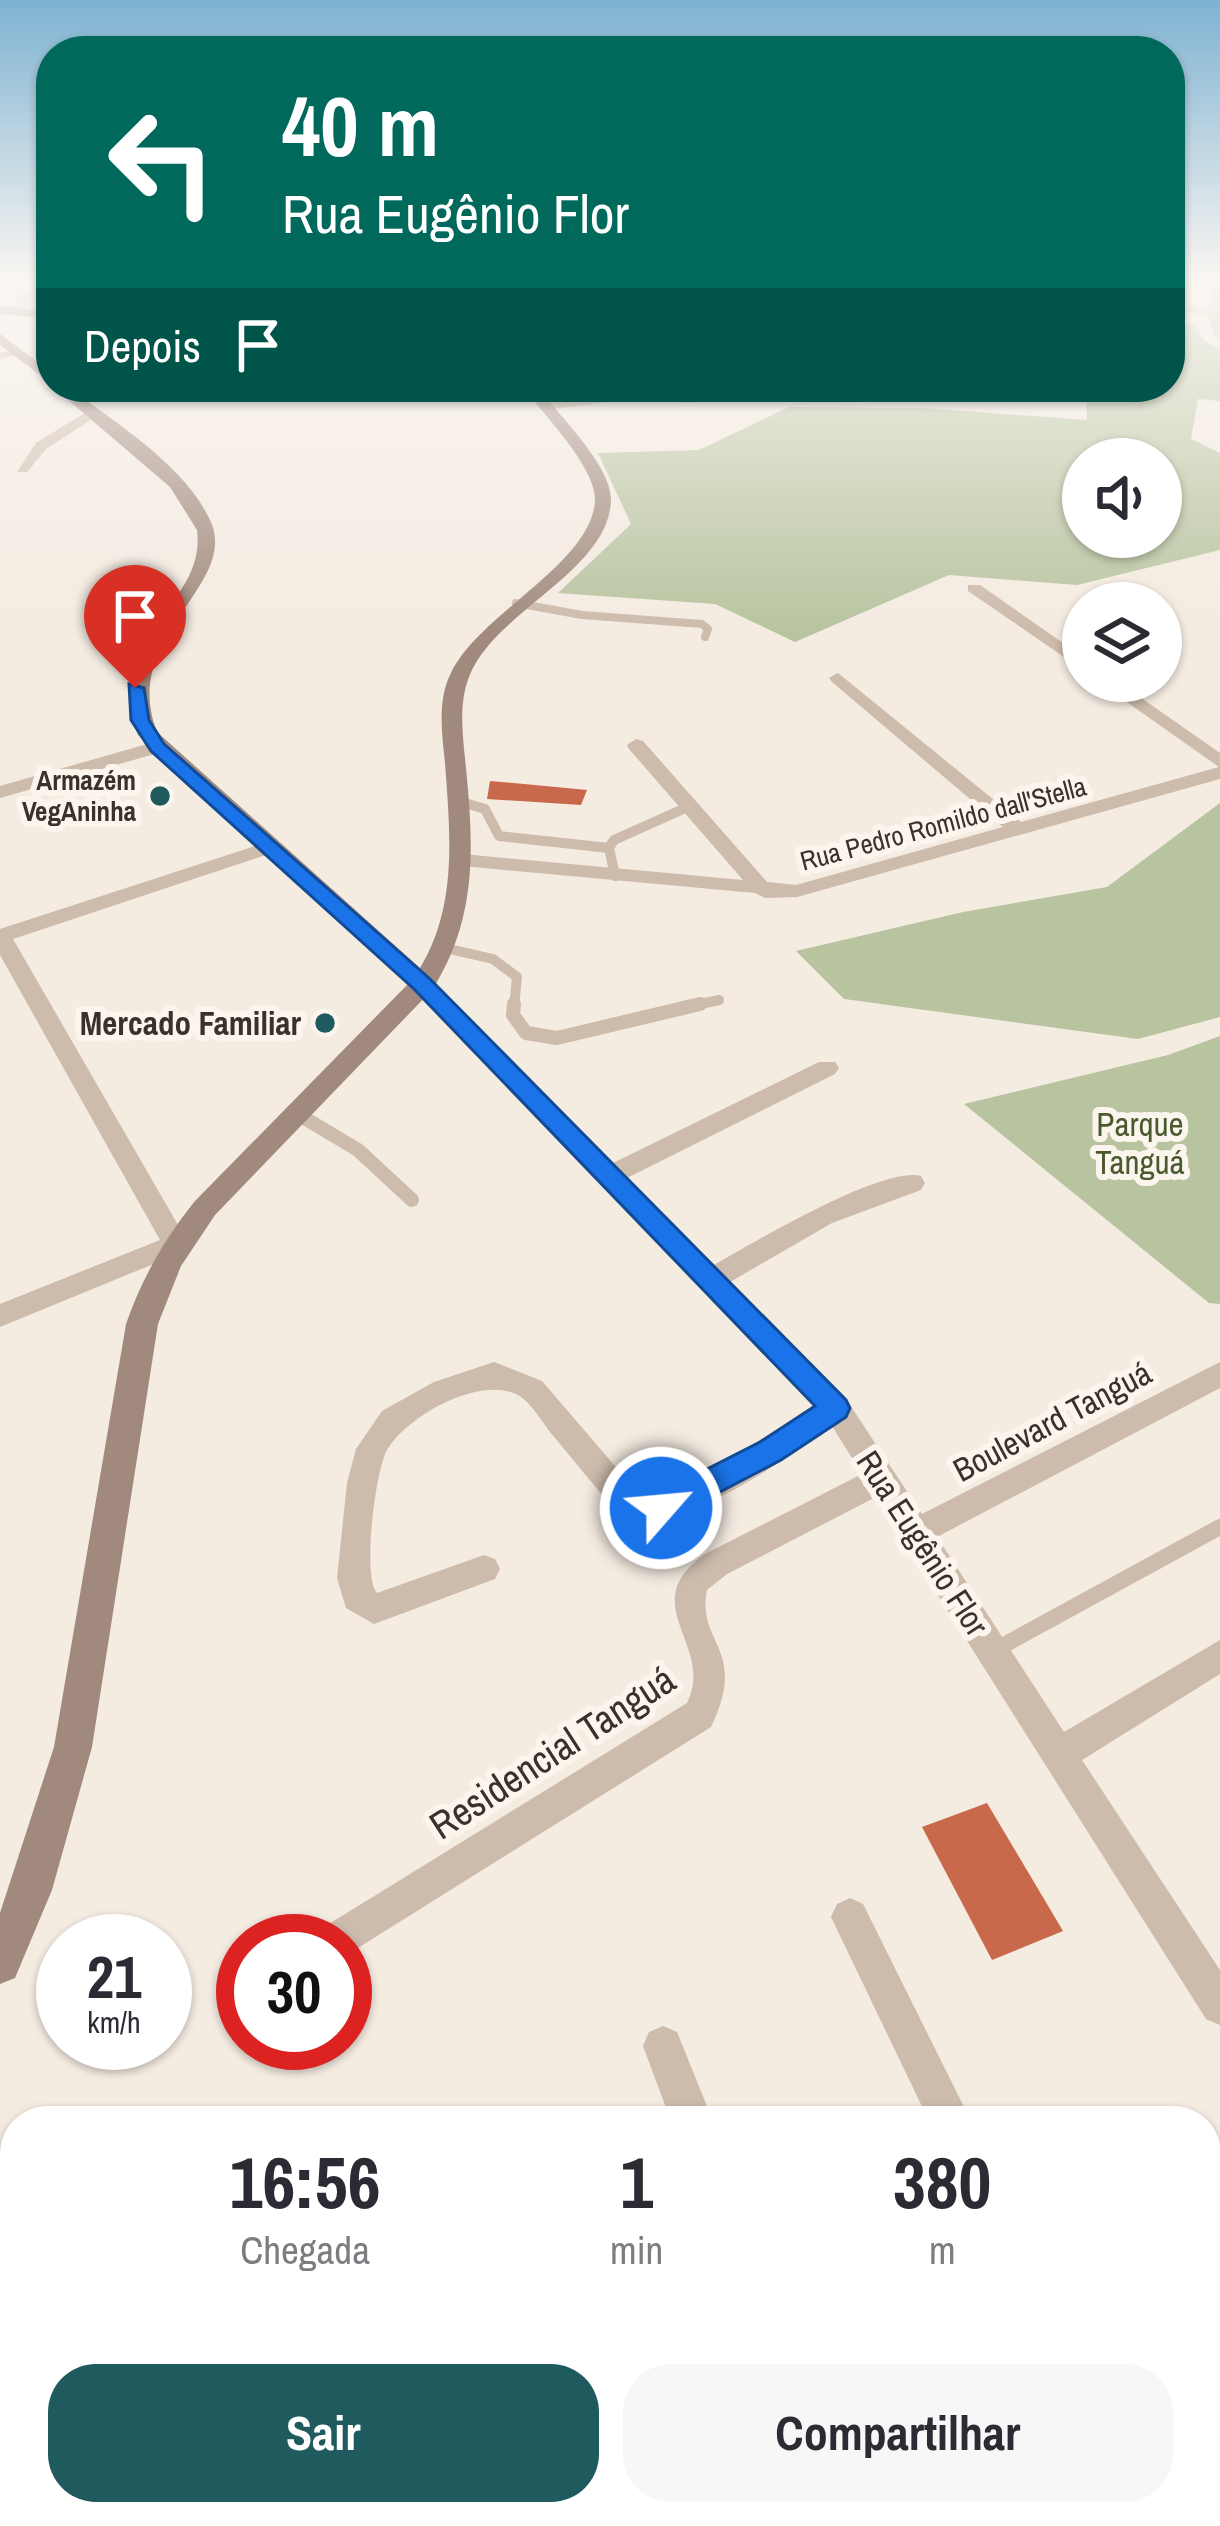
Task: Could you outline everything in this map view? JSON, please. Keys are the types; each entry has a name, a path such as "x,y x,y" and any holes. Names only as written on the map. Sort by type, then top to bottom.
{"main road":[{"name":"Rua Eugênio Flor","path":"78,402 189,500 203,521 207,538 200,571 138,668 135,705 158,747 422,984"},
{"path":"0,1963 31,1890 73,1747 142,1324 155,1282 176,1244 422,984 445,949 459,907 462,860 453,690 476,644 516,603 588,544 604,515 603,484 541,402"}],"street":[{"path":"22,469 41,446 93,414"},
{"path":"974,588 1062,650"},
{"path":"838,678 1018,830"},
{"path":"1136,702 1220,762"},
{"path":"636,745 766,892"},
{"path":"0,792 158,747"},
{"name":"Rua Pedro Romildo dall'Stella","path":"462,860 766,892 809,890 1220,773"},
{"path":"0,1316 176,1244 0,936 271,847"},
{"name":"Rua Eugênio Flor","path":"422,984 836,1408 1220,2005"},
{"path":"607,1177 827,1068"},
{"path":"709,1281 823,1216 912,1183"},
{"path":"484,1569 374,1609 357,1598 353,1577 362,1483 371,1449 392,1420 444,1390 494,1374 532,1389 632,1508 661,1508 770,1451 836,1408"},
{"name":"Boulevard Tanguá","path":"917,1532 1220,1374"},
{"name":"Residencial Tanguá","path":"372,1918 699,1715 713,1694 711,1665 689,1603 693,1583 716,1564 882,1479"},
{"path":"1060,1754 1220,1656"},
{"path":"850,1917 943,2106"},
{"path":"663,2046 686,2106"}],"lane":[{"path":"516,603 582,615 702,624 708,629 705,637"},
{"path":"458,801 485,808 500,836 609,848"},
{"path":"615,876 609,848 614,840 690,806"},
{"path":"542,868 556,844"},
{"path":"445,949 493,959 517,977 513,1015 526,1033 557,1039 719,1000"},
{"path":"296,1113 358,1150 412,1200"},
{"path":"993,1651 1220,1527"}],"green space":[{"path":"1185,396 1220,396 1220,401 1198,399 1191,439 1220,453 1220,550 1089,582 949,575 795,642 715,604 558,593 631,524 598,453 699,450 789,407 922,408 1087,420 1086,402 1185,402"},
{"path":"1220,803 1220,1017 1138,1039 844,999 796,951 963,912 1107,887"},
{"name":"Parque Tanguá","path":"1220,1036 1220,1304 1209,1303 964,1104 1168,1055"}],"building":[{"path":"490,781 587,790 581,805 487,799"},
{"path":"987,1803 1063,1931 992,1960 922,1827"}],"place":[{"name":"Armazém VegAninha","path":"160,796"},
{"name":"Mercado Familiar","path":"325,1023"}],"route":[{"path":"135,688 140,720 158,747 422,984 836,1408 770,1451 661,1508"}]}
